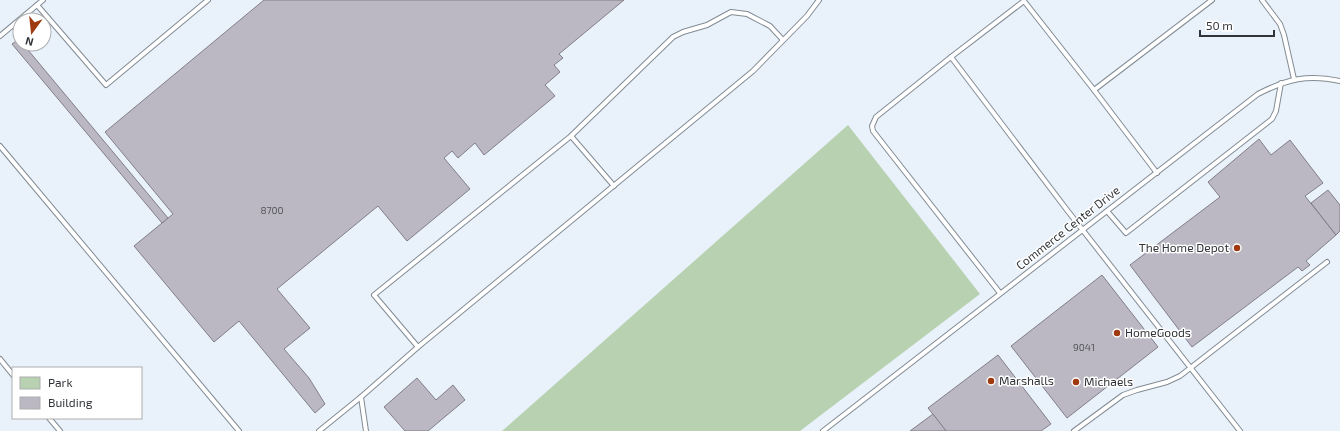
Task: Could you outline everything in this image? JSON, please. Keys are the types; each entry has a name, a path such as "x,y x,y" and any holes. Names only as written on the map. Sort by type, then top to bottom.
{"lane":[{"path":"0,36 43,0"},
{"path":"37,5 106,85 208,0"},
{"path":"319,431 361,397 418,347 753,71 807,16 819,0"},
{"path":"1094,90 1212,0"},
{"path":"1262,0 1280,24 1294,79"},
{"path":"1000,293 873,131 872,126 876,117 1024,1 1157,173"},
{"path":"418,347 374,295 571,136 673,37 683,32 707,25 731,12 747,14 770,26 784,40"},
{"path":"951,57 1240,431"},
{"name":"Commerce Center Drive","path":"823,431 1258,94 1281,83 1294,79 1329,79 1340,82"},
{"path":"1107,211 1126,233 1272,119 1276,111 1281,83"},
{"path":"571,136 614,186"},
{"path":"0,146 239,431"},
{"path":"1074,431 1123,395 1167,382 1192,368 1327,262"},
{"path":"0,359 12,374"},
{"path":"361,397 366,431"},
{"path":"50,419 60,431"}],"green space":[{"path":"848,125 980,294 800,431 502,431"}],"building":[{"path":"264,0 624,0 559,54 563,58 554,65 560,72 545,85 555,96 484,155 475,143 458,158 452,151 444,158 470,189 407,241 378,206 277,289 310,328 284,349 309,378 325,404 315,413 239,321 214,342 134,246 173,214 105,132"},
{"path":"19,52 30,52 168,218 162,223"},
{"name":"The Home Depot","path":"1259,139 1271,155 1290,140 1323,183 1305,196 1336,235 1306,261 1310,265 1302,271 1298,267 1192,347 1130,265 1220,197 1208,182"},
{"path":"1328,190 1340,205 1340,231 1336,235 1311,203"},
{"path":"1102,275 1158,347 1067,418 1011,346"},
{"name":"Marshalls","path":"998,355 1051,424 1041,431 946,431 928,408"},
{"path":"417,378 436,400 453,385 465,400 428,431 405,431 384,407"},
{"path":"933,414 946,431 910,431"}],"place":[{"name":"The Home Depot","path":"1237,248"},
{"name":"HomeGoods","path":"1117,333"},
{"name":"Marshalls","path":"991,381"},
{"name":"Michaels","path":"1076,382"}]}
